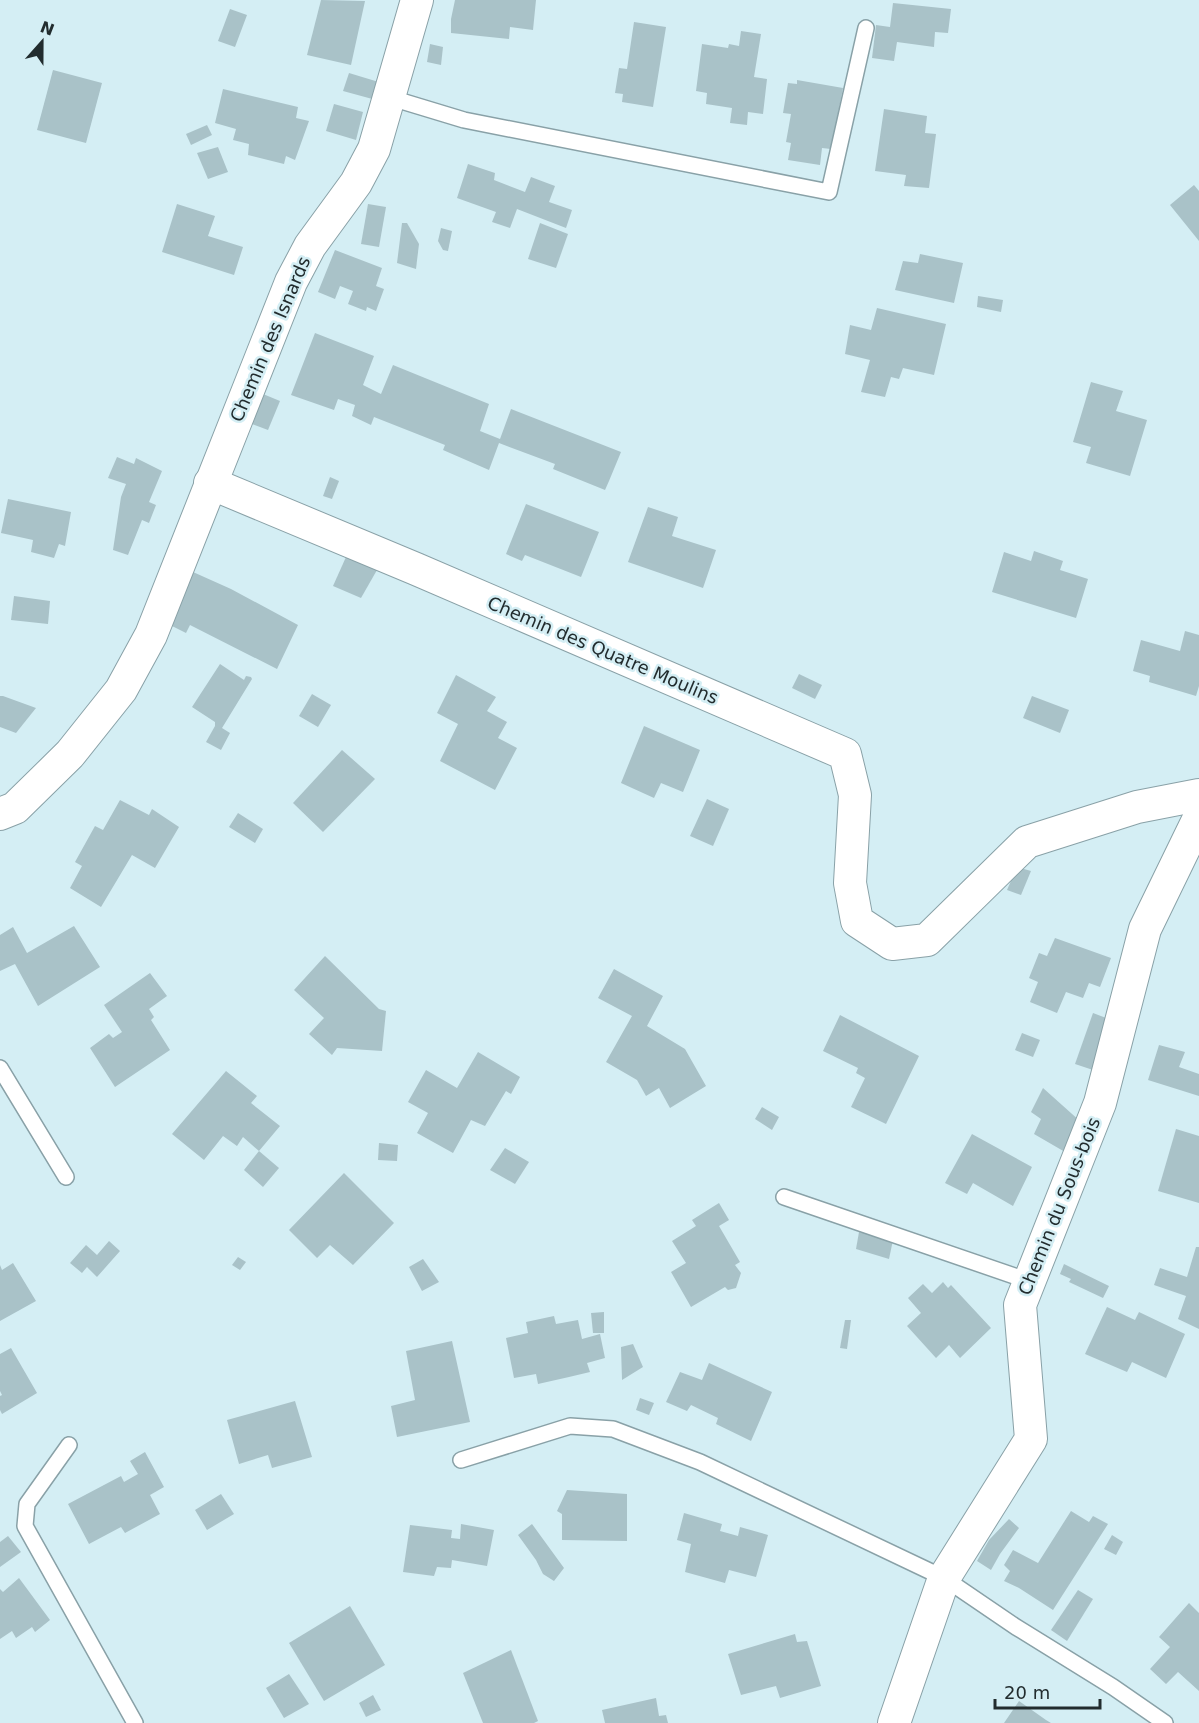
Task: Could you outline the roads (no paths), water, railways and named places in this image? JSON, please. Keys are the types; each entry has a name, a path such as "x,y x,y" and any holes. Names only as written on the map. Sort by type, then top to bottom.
{"street":[{"name":"Chemin des Isnards","path":"210,483 291,282 310,246 356,183 374,149 417,0"},
{"name":"Chemin des Quatre Moulins","path":"210,483 844,754 855,795 850,883 857,921 891,944 927,940 1027,842 1137,807 1199,795"},
{"path":"0,814 15,808 70,754 121,690 151,635 210,483"},
{"name":"Chemin du Sous-bois","path":"894,1723 944,1578 1031,1439 1020,1305 1100,1103 1145,929 1199,818"}],"lane":[{"path":"388,97 464,120 830,192 866,28"},
{"path":"0,1068 66,1177"},
{"path":"784,1197 1029,1281"},
{"path":"462,1460 570,1426 613,1428 700,1462 944,1578 1166,1723"},
{"path":"69,1445 27,1504 25,1526 135,1723"}]}
